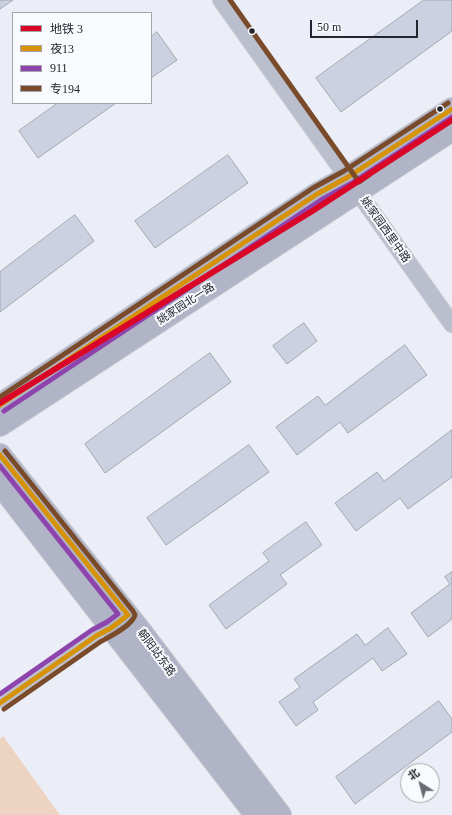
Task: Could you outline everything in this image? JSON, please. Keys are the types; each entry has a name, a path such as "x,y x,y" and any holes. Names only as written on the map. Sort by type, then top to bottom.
{"street":[{"name":"姚家园西里中路","path":"221,0 452,324"},
{"name":"姚家园北一路","path":"0,425 352,184 452,109"},
{"name":"姚家园北一路","path":"0,405 317,194 352,184 452,130"},
{"name":"朝阳站东路","path":"0,455 120,621 256,815"},
{"name":"朝阳站东路","path":"0,484 120,621 280,815"}],"lane":[{"path":"0,703 120,621"}],"shaded area":[{"path":"3,736 60,815 0,815 0,739"}],"building":[{"path":"0,0 13,0 0,9"},
{"path":"424,0 452,0 452,31 341,112 316,78"},
{"path":"157,32 177,60 152,77 152,36"},
{"path":"57,104 115,104 38,158 19,131"},
{"path":"228,155 248,183 155,248 135,221"},
{"path":"75,215 94,241 0,312 0,272"},
{"path":"304,323 317,341 287,364 273,346"},
{"path":"405,345 427,375 348,433 340,422 297,455 276,427 318,396 325,405"},
{"path":"210,353 231,382 105,473 85,444"},
{"path":"452,430 452,477 408,509 400,498 356,531 335,503 377,472 384,481"},
{"path":"249,445 269,472 166,545 147,518"},
{"path":"306,522 322,545 280,575 287,584 226,629 209,605 269,561 263,553"},
{"path":"452,572 452,619 428,637 411,613 450,584 445,577"},
{"path":"388,628 407,654 382,671 373,658 313,702 318,710 296,726 279,702 300,687 294,679 357,634 365,645"},
{"path":"439,701 452,719 452,732 410,763 400,763 400,771 355,804 336,777"}],"metro line":[{"name":"3","path":"0,403 314,210 452,120"}],"transit line":[{"name":"专194","path":"230,0 359,182 369,175"},
{"name":"专194","path":"0,397 313,188 344,171 448,103"},
{"name":"夜13","path":"0,405 317,194 348,177 452,109"},
{"name":"911","path":"4,411 321,200 352,183 452,117"},
{"name":"专194","path":"4,709 100,642 125,627 130,623 135,615 5,451"},
{"name":"夜13","path":"0,455 128,615 0,703"},
{"name":"911","path":"0,466 118,614 92,630 0,694"}]}
